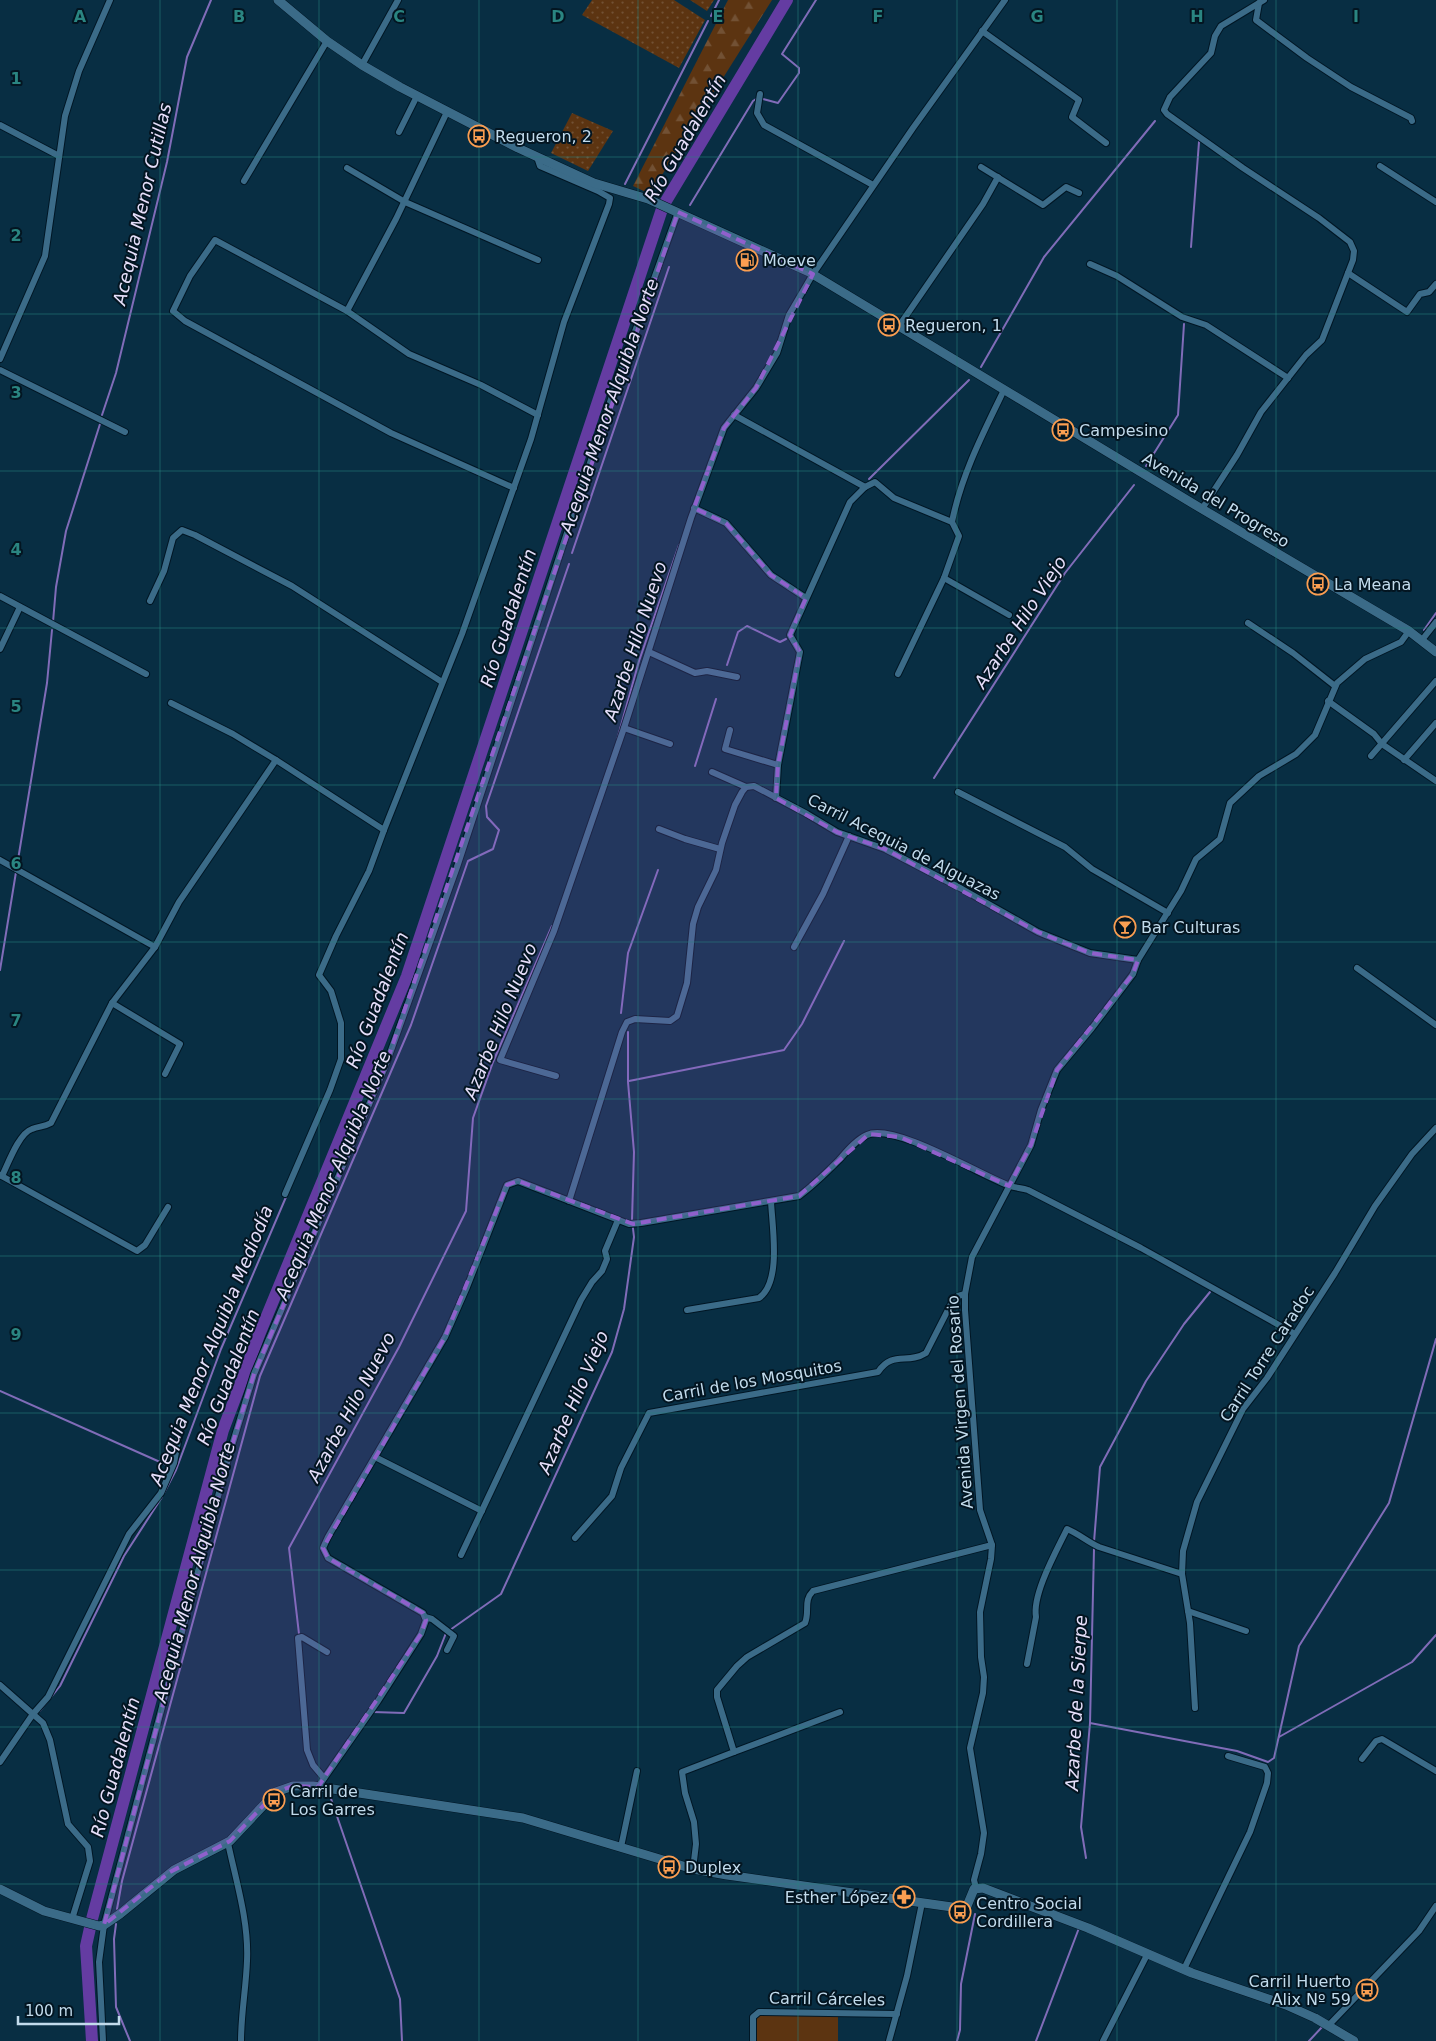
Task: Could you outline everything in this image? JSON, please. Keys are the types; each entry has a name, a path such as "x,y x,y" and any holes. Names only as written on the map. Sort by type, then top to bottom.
{"street":[{"path":"0,360 45,256 65,116 79,71 110,0"},
{"name":"Avenida del Progreso","path":"278,0 327,41 362,65 447,112 594,184 648,199 813,274 1202,510 1410,631 1436,652"},
{"path":"362,65 398,0"},
{"path":"556,1076 500,1060 554,931 624,728 694,508 724,428 756,388 777,353 790,315 813,274 873,185 1005,0"},
{"path":"1262,2 1256,20 1351,87 1411,118 1412,122"},
{"path":"1202,510 1237,455 1261,412 1322,340 1348,273 1354,250 1350,242 1318,218 1243,168 1164,110 1170,97 1211,53 1221,26 1262,2"},
{"path":"982,32 1079,100 1072,118 1106,143"},
{"path":"244,181 327,41"},
{"path":"760,94 757,113 764,125 873,185"},
{"path":"399,132 417,96"},
{"path":"347,311 405,202 447,112"},
{"path":"0,125 59,156"},
{"path":"285,1194 330,1090 341,1059 341,1024 331,991 320,975 336,936 369,871 442,682 514,488 538,415 564,322 609,204 610,198 598,191 540,166 537,157"},
{"path":"1380,166 1436,202"},
{"path":"981,167 1043,205 1066,187 1079,193"},
{"path":"347,168 405,202 538,260"},
{"path":"898,326 983,204 998,177"},
{"path":"104,2041 99,1962 101,1926 229,1455 254,1374 385,1067 457,867 615,387 678,212"},
{"path":"514,488 391,433 185,321 173,311 190,276 216,240 347,311 409,354 481,386 538,415"},
{"path":"1090,264 1117,276 1182,317 1206,325 1288,378"},
{"path":"1348,273 1407,312 1420,294 1429,292 1436,284"},
{"path":"0,370 125,432"},
{"path":"898,674 944,578 959,536 952,522 958,494 1004,390"},
{"path":"734,415 866,486"},
{"path":"776,798 778,765 800,652 790,635 850,502 866,486 876,482 894,498 952,522"},
{"path":"694,508 726,523 771,574 806,598"},
{"path":"150,602 164,571 173,538 182,530 292,586 442,682"},
{"path":"944,578 1009,615"},
{"path":"0,596 146,674"},
{"path":"0,649 20,607"},
{"path":"1422,640 1436,622"},
{"path":"1248,623 1293,653 1335,686 1365,659 1401,642 1410,631"},
{"path":"649,652 695,673 707,671 737,677"},
{"path":"1371,756 1436,681"},
{"name":"Avenida Virgen del Rosario","path":"976,1888 974,1880 984,1833 970,1748 983,1693 984,1677 981,1657 980,1612 992,1545 980,1510 965,1294 972,1257 1031,1145 1041,1110 1057,1070 1133,974 1138,960 1181,891 1196,859 1220,839 1230,803 1259,776 1296,754 1315,735 1335,686"},
{"path":"1328,701 1374,734 1382,744 1436,781"},
{"path":"171,703 233,734 384,830"},
{"path":"1404,760 1436,723"},
{"path":"624,728 670,744"},
{"path":"730,730 725,749 778,765"},
{"path":"168,1207 144,1245 137,1251 1,1176 21,1138 31,1129 42,1128 51,1123 112,1003 155,947 179,902 276,760"},
{"name":"Carril Acequia de Alguazas","path":"712,772 746,787 754,786 837,832 885,849 962,889 1038,932 1090,953 1138,960"},
{"path":"569,1201 622,1032 627,1022 636,1019 670,1021 677,1016 687,983 693,924 716,870 720,849 735,805 746,787"},
{"path":"958,792 1065,847 1092,869 1168,913"},
{"path":"659,829 720,849"},
{"path":"794,947 823,894 849,836"},
{"path":"0,860 155,947"},
{"path":"1357,968 1436,1025"},
{"path":"112,1003 180,1044 164,1074"},
{"name":"Carril Torre Caradoc","path":"1195,1708 1188,1611 1182,1574 1183,1551 1197,1502 1243,1409 1267,1378 1335,1273 1375,1206 1412,1154 1436,1128"},
{"path":"447,1650 454,1636 423,1614 328,1558 323,1548 444,1337 467,1287 507,1185 518,1181 629,1224 641,1223 799,1196 814,1185 856,1143 869,1134 886,1134 900,1137 977,1169 1009,1186 1028,1190 1142,1248 1295,1334"},
{"path":"687,1310 759,1298 766,1293 772,1275 774,1255 771,1201"},
{"path":"461,1555 581,1300 592,1282 602,1271 607,1259 605,1251 618,1220"},
{"name":"Carril de los Mosquitos","path":"575,1538 612,1496 621,1468 649,1413 878,1372 887,1361 895,1358 918,1358 926,1353 953,1300 965,1294"},
{"path":"0,1762 33,1714 48,1697 129,1534 161,1493 174,1463 180,1431"},
{"path":"375,1456 482,1511"},
{"path":"1027,1664 1036,1617 1035,1610 1040,1591 1049,1566 1067,1529 1078,1533 1088,1542 1099,1547 1182,1574"},
{"path":"734,1752 717,1690 736,1666 747,1657 805,1622 808,1616 806,1602 813,1590 992,1545"},
{"path":"1188,1611 1246,1631"},
{"path":"318,1787 378,1701 421,1634 426,1620 425,1617"},
{"path":"324,1778 313,1765 307,1750 298,1638 302,1638 327,1652"},
{"path":"0,1685 43,1723 50,1740 68,1824 88,1847 90,1861 75,1920"},
{"path":"693,1869 696,1844 694,1822 685,1794 682,1772 840,1712"},
{"path":"1362,1760 1376,1741 1382,1739 1436,1771"},
{"path":"1184,1969 1250,1832 1267,1783 1268,1773 1265,1767 1228,1756"},
{"path":"621,1847 637,1771"},
{"path":"0,1889 44,1911 101,1926 130,1906 170,1872 228,1843 276,1792 293,1786 318,1787 515,1816 562,1828 693,1869 964,1908 968,1905 976,1888 983,1888 1064,1918 1184,1969 1286,2006 1329,2025 1354,2041"},
{"path":"228,1843 244,1921 247,1960 241,2013 241,2041"},
{"path":"889,2041 907,1976 922,1903"},
{"path":"1329,2025 1419,1930 1436,1906"},
{"path":"1103,2041 1148,1953"},
{"name":"Carril Cárceles","path":"753,2041 753,2017 759,2012 897,2014"}],"highlighted area":[{"path":"678,212 813,274 756,388 724,428 694,508 726,523 771,575 806,598 790,635 800,652 778,765 776,798 837,832 885,849 1038,932 1090,953 1138,960 1133,974 1057,1070 1031,1145 1009,1186 900,1137 869,1134 799,1196 633,1224 518,1181 507,1185 445,1337 323,1548 328,1558 423,1613 426,1620 421,1634 318,1787 293,1786 276,1792 230,1841 170,1872 104,1925 229,1455 254,1374 385,1067"}],"green space":[{"path":"592,0 674,0 705,20 679,68 582,15"},
{"path":"690,0 714,0 707,11"},
{"path":"728,0 772,0 650,194 633,186"},
{"path":"572,113 613,131 588,171 551,153"},
{"path":"761,2014 838,2016 838,2041 757,2041 757,2016"}],"waterway":[{"name":"Acequia Menor Cutillas","path":"102,415 116,373 167,162 187,57 211,0"},
{"name":"Acequia Menor Alquibla Mediodía","path":"711,16 719,0"},
{"name":"Río Guadalentín","path":"92,2041 86,1946 223,1430 259,1335 407,976 663,206 787,0"},
{"name":"Acequia Menor Alquibla Norte","path":"763,99 778,103 799,73 799,68 782,54 816,0"},
{"name":"Acequia Menor Alquibla Mediodía","path":"625,184 708,21"},
{"name":"Acequia Menor Alquibla Norte","path":"690,205 756,99"},
{"path":"981,367 1044,257 1155,121"},
{"name":"Azarbe Hilo Viejo","path":"1191,247 1199,142 1201,140"},
{"name":"Acequia Menor Alquibla Norte","path":"572,553 669,267"},
{"name":"Azarbe Hilo Viejo","path":"1146,466 1178,415 1184,324"},
{"path":"869,479 969,380"},
{"name":"Acequia Menor Cutillas","path":"53,622 56,587 66,531 100,424"},
{"name":"Azarbe Hilo Viejo","path":"934,778 1065,573 1134,485"},
{"name":"Azarbe Hilo Nuevo","path":"617,740 639,661 679,545"},
{"name":"Acequia Menor Alquibla Norte","path":"117,1909 122,1881 260,1376 411,1025 468,861 493,849 499,830 487,817 486,806 569,564"},
{"path":"1424,630 1436,613"},
{"path":"727,665 738,632 747,626 780,642 786,639"},
{"name":"Acequia Menor Cutillas","path":"17,866 47,683 52,630"},
{"path":"695,766 716,699"},
{"path":"621,1013 628,953 658,870"},
{"name":"Acequia Menor Cutillas","path":"0,970 16,872"},
{"name":"Azarbe Hilo Nuevo","path":"299,1634 289,1548 399,1347 466,1211 473,1118 493,1062 552,926"},
{"name":"Azarbe Hilo Viejo","path":"629,1081 784,1050 802,1024 844,941"},
{"name":"Azarbe Hilo Viejo","path":"450,1630 501,1594 612,1352 624,1309 634,1237 632,1220 634,1152 628,1082 628,1032"},
{"name":"Acequia Menor Alquibla Mediodía","path":"164,1493 176,1470 221,1349 286,1197"},
{"name":"Azarbe de la Sierpe","path":"1094,1542 1100,1467 1146,1381 1184,1324 1210,1292"},
{"path":"1090,1723 1237,1751 1268,1762 1274,1758 1299,1646 1389,1503 1436,1339"},
{"name":"Acequia Menor Cutillas","path":"0,1391 169,1466"},
{"name":"Acequia Menor Alquibla Mediodía","path":"40,1711 60,1686 124,1556 162,1497"},
{"name":"Azarbe de la Sierpe","path":"1086,1858 1081,1827 1090,1723 1094,1549"},
{"name":"Azarbe Hilo Viejo","path":"373,1712 404,1713 437,1656 446,1633"},
{"path":"1279,1737 1412,1662 1436,1635"},
{"path":"329,1793 400,1999 402,2041"},
{"path":"957,2041 960,2030 961,1984 975,1914"},
{"name":"Acequia Menor Alquibla Norte","path":"116,1924 114,1939 116,2007 130,2041"},
{"name":"Azarbe de la Sierpe","path":"1036,2041 1079,1928"},
{"path":"1309,2041 1323,2026"}],"place":[{"name":"Regueron, 2","path":"479,136"},
{"name":"Moeve","path":"747,260"},
{"name":"Regueron, 1","path":"889,325"},
{"name":"Campesino","path":"1063,430"},
{"name":"La Meana","path":"1318,584"},
{"name":"Bar Culturas","path":"1125,927"},
{"name":"Carril de Los Garres","path":"274,1800"},
{"name":"Duplex","path":"669,1867"},
{"name":"Esther López","path":"904,1897"},
{"name":"Centro Social Cordillera","path":"960,1912"},
{"name":"Carril Huerto Alix Nº 59","path":"1367,1990"}]}
